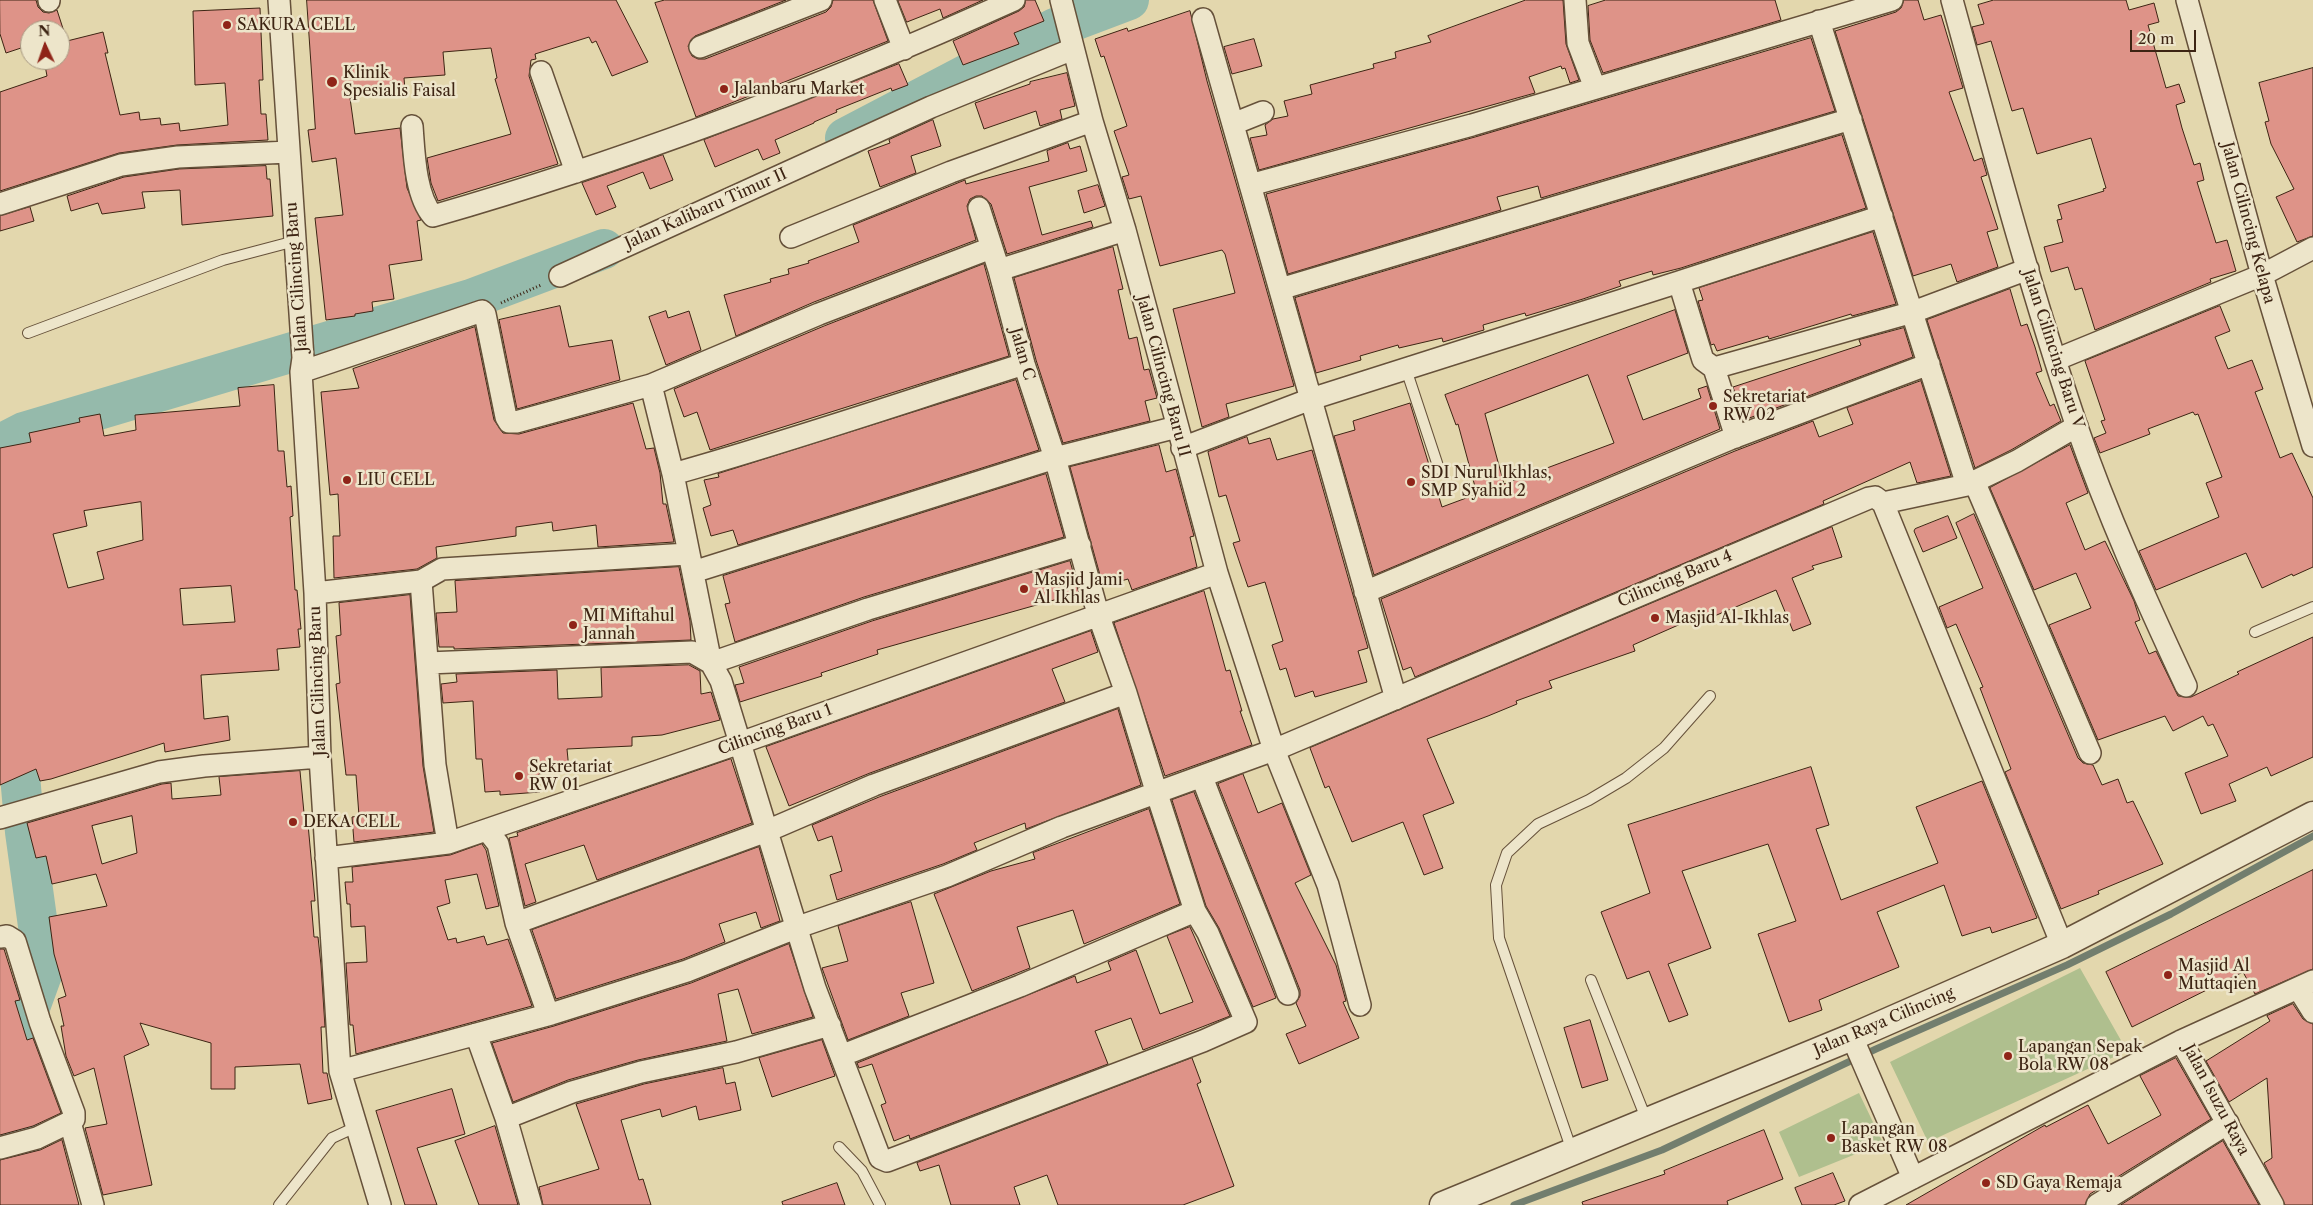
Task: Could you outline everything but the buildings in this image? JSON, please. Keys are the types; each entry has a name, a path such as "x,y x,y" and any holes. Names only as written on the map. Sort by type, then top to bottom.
{"street":[{"name":"Jalan Cilincing Baru","path":"279,0 301,326 316,593 320,757 340,1071 358,1126 380,1205"},
{"path":"700,47 821,0"},
{"path":"885,0 904,49"},
{"path":"412,126 414,157 425,207 433,216 543,184 689,133 812,87 1014,0"},
{"name":"Jalan Cilincing Baru II","path":"1061,0 1092,121 1125,230 1217,573 1274,750 1328,886 1360,1005"},
{"path":"1250,185 1472,126 1892,0"},
{"name":"Jalan Cilincing Baru V","path":"1952,0 2028,269 2077,426 2124,551 2186,686"},
{"name":"Jalan Cilincing Kelapa","path":"2187,0 2262,275 2313,446"},
{"path":"1579,1 1578,43 1595,88"},
{"path":"1203,19 1396,700"},
{"path":"1819,21 1929,364 1970,483 2090,753"},
{"name":"Jalan Kalibaru Timur II","path":"560,276 1072,45"},
{"path":"541,72 576,172"},
{"path":"1232,124 1263,112"},
{"path":"1280,289 1851,119"},
{"path":"791,237 951,172 1092,121"},
{"path":"0,204 121,165 178,157 289,152"},
{"name":"Jalan C","path":"843,1055 880,1158 887,1161 1203,1041 1244,1023 1246,1020 1208,933 1195,911 1156,794 1126,693 1098,614 1055,458 1024,364 999,270 978,208"},
{"path":"1182,448 1311,399 1882,216"},
{"path":"999,270 1125,230"},
{"path":"302,365 482,311 485,314 509,422 516,422 651,385 819,314 991,248"},
{"path":"2055,360 2262,275 2313,248"},
{"path":"1714,368 1913,312 2028,269"},
{"path":"1679,282 1703,360 1714,368 1736,437"},
{"path":"673,474 786,442 903,402 1024,364"},
{"path":"1365,592 1736,437 1929,364"},
{"path":"651,385 673,474 711,662 721,681 798,927 815,988 843,1055 1020,986 1195,911"},
{"name":"Cilincing Baru 4","path":"340,1071 548,1014 687,971 798,927 947,876 1062,827 1274,750 1396,700 1869,498 1875,497 1883,503 1970,483 2017,461 2077,426"},
{"path":"316,593 421,581 442,568 691,563 1055,458 1177,427"},
{"path":"1883,503 2062,945"},
{"path":"428,663 692,652 711,662 868,609 1080,545"},
{"name":"Cilincing Baru 1","path":"326,858 448,843 740,743 1217,573"},
{"path":"421,581 435,765 448,843"},
{"path":"516,923 767,831 874,785 1126,693"},
{"path":"0,818 159,772 204,766 320,757"},
{"path":"1202,777 1226,842 1262,926 1288,994"},
{"name":"Jalan Raya Cilincing","path":"1443,1205 1647,1122 1854,1043 2062,945 2313,815"},
{"path":"487,830 498,844 516,923 548,1014"},
{"path":"0,937 7,936 15,941 40,1022 74,1113 70,1122 93,1205"},
{"path":"2306,985 2313,1012"},
{"name":"Jalan Isuzu Raya","path":"2273,1205 2181,1041 2306,985"},
{"path":"506,1118 572,1092 641,1072 736,1052 830,1025"},
{"path":"476,1034 506,1118 531,1205"},
{"path":"1860,1205 2181,1041"},
{"path":"1854,1043 1913,1178"},
{"path":"4,1147 37,1138 70,1122"},
{"path":"2097,1205 2228,1123"}],"lane":[{"path":"28,333 223,260 295,241"},
{"path":"1406,369 1439,469"},
{"path":"2255,632 2313,607"},
{"path":"1572,1152 1499,938 1496,886 1507,853 1538,824 1589,800 1626,778 1664,748 1710,696"},
{"path":"1592,980 1647,1122"},
{"path":"279,1205 332,1138 358,1126"},
{"path":"839,1147 862,1171 880,1205"}],"path":[{"path":"482,311 560,276"}],"green space":[{"name":"Lapangan Sepak Bola RW 08","path":"2080,968 2127,1051 1928,1142 1890,1062"},
{"name":"Lapangan Basket RW 08","path":"1859,1093 1883,1143 1799,1177 1779,1132"}],"waterway":[{"path":"845,138 1055,28 1129,0"},
{"path":"0,444 24,432 471,299 604,249"},
{"path":"0,687 16,731 25,832 44,969 24,1024 18,1142 39,1205"},
{"path":"1514,1205 1662,1150 1876,1049 2067,965 2171,914 2313,836"}],"place":[{"name":"SAKURA CELL","path":"227,25"},
{"name":"Klinik Spesialis Faisal","path":"332,82"},
{"name":"Jalanbaru Market","path":"724,89"},
{"name":"Sekretariat RW 02","path":"1713,406"},
{"name":"LIU CELL","path":"347,480"},
{"name":"SDI Nurul Ikhlas, SMP Syahid 2","path":"1411,482"},
{"name":"Masjid Jami Al Ikhlas","path":"1024,589"},
{"name":"Masjid Al-Ikhlas","path":"1655,618"},
{"name":"MI Miftahul Jannah","path":"573,625"},
{"name":"Sekretariat RW 01","path":"519,776"},
{"name":"DEKA CELL","path":"293,822"},
{"name":"Masjid Al Muttaqien","path":"2168,975"},
{"name":"Lapangan Sepak Bola RW 08","path":"2008,1056"},
{"name":"Lapangan Basket RW 08","path":"1831,1138"},
{"name":"SD Gaya Remaja","path":"1986,1183"}]}
